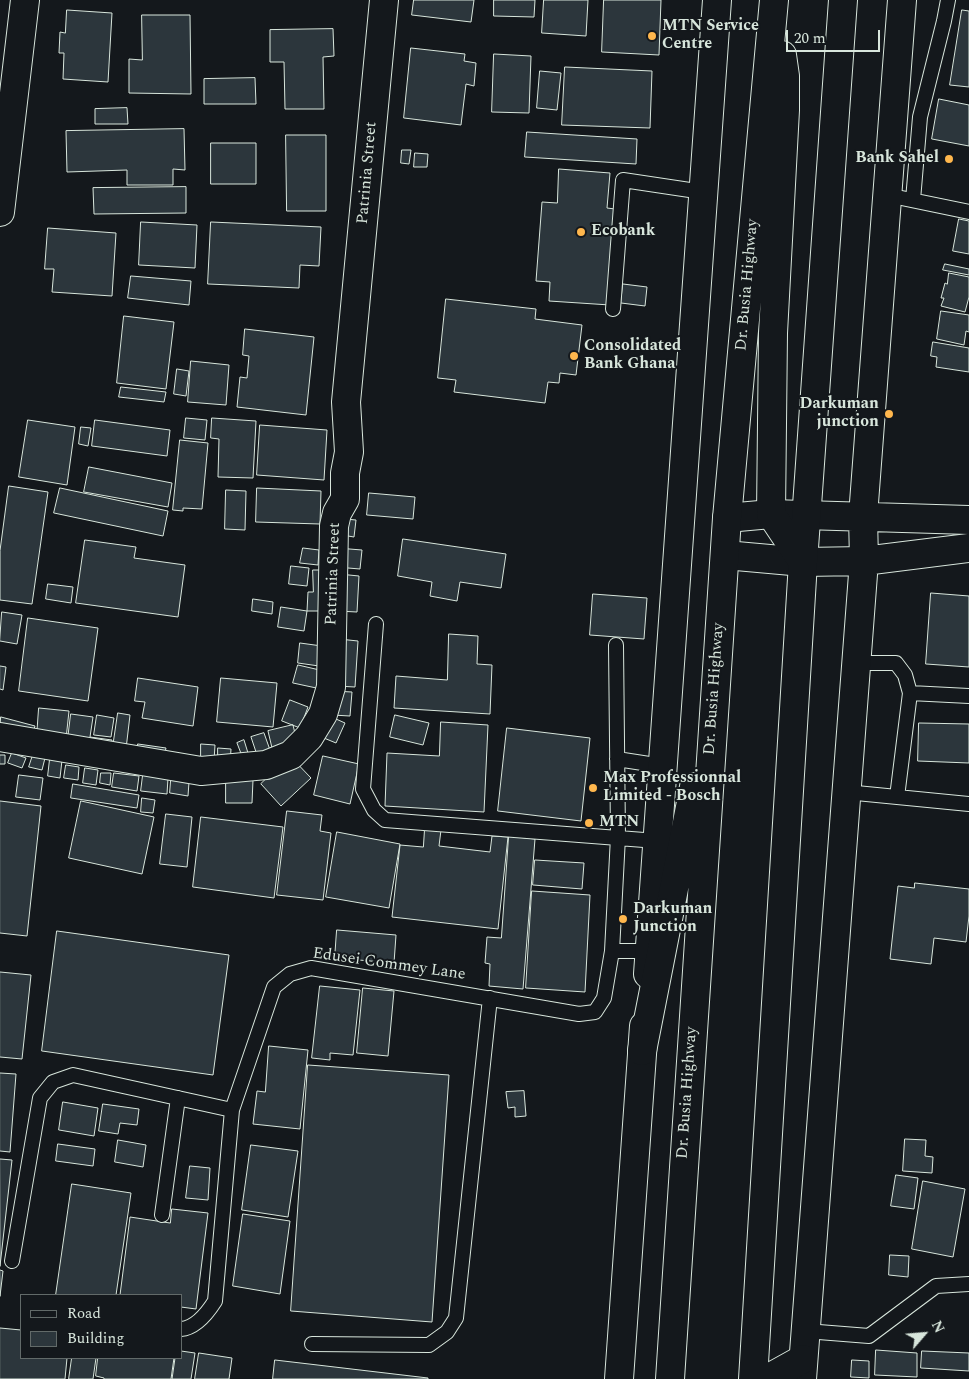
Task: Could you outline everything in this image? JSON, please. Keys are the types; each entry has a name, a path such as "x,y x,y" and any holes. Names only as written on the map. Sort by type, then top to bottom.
{"main road":[{"path":"0,212 25,0"},
{"name":"Patrinia Street","path":"0,737 201,771 266,765 291,754 309,737 323,714 331,687 334,526 337,513 345,499 345,473 349,452 346,402 384,0"},
{"path":"619,1379 717,0"},
{"path":"753,1379 807,516 843,0"},
{"path":"767,1379 803,1369 864,561 863,516 900,197 902,0"},
{"path":"774,4 785,76 785,110 773,333 771,514 804,562"},
{"name":"Dr. Busia Highway","path":"670,1379 715,675 727,518 774,4"},
{"path":"727,518 771,514 969,520"},
{"path":"725,555 804,562 864,561 969,548"},
{"path":"642,1051 715,675"}],"lane":[{"path":"948,0 900,197 969,212"},
{"path":"613,309 623,180 704,192"},
{"path":"376,624 363,789 374,810 385,820 657,841"},
{"path":"616,644 618,837 612,951 650,951"},
{"path":"856,663 896,663 905,674 910,693 897,797"},
{"path":"910,693 969,696"},
{"path":"617,759 662,766"},
{"path":"846,792 969,804"},
{"name":"Edusei Commey Lane","path":"182,1329 185,1329 205,1315 215,1301 232,1110 274,987 290,974 311,968 579,1014 595,1012 604,998 612,951"},
{"path":"312,1344 429,1345 447,1332 456,1318 490,998"},
{"path":"12,1261 40,1098 54,1082 73,1075 232,1110"},
{"path":"162,1215 178,1098"},
{"path":"806,1331 869,1336 936,1286 969,1284"}],"building":[{"path":"414,0 474,0 471,22 412,15"},
{"path":"494,0 535,0 534,17 494,16"},
{"path":"544,0 588,0 586,36 542,33"},
{"path":"604,0 661,0 659,55 602,52"},
{"path":"67,10 112,13 108,82 63,79 64,53 59,53 60,32 65,33"},
{"path":"962,10 969,11 969,87 950,85"},
{"path":"142,15 190,15 191,94 129,93 129,59 142,60"},
{"path":"333,29 334,56 323,57 324,109 285,109 284,62 270,62 270,30"},
{"path":"411,48 465,54 464,61 476,63 474,86 466,84 461,125 404,118"},
{"path":"494,54 531,56 529,113 492,112"},
{"path":"565,67 652,71 650,128 562,125"},
{"path":"540,71 561,73 557,110 537,108"},
{"path":"255,78 256,104 204,104 204,79"},
{"path":"939,99 969,105 969,146 932,139"},
{"path":"127,108 128,124 95,124 95,109"},
{"path":"184,129 185,170 173,169 173,185 127,185 127,170 67,172 66,131"},
{"path":"527,132 637,139 636,164 525,157"},
{"path":"286,135 326,135 326,211 287,211"},
{"path":"211,143 256,143 256,184 211,184"},
{"path":"402,150 411,150 409,164 401,163"},
{"path":"415,153 428,154 427,167 414,167"},
{"path":"559,169 610,173 607,208 615,209 610,305 549,301 550,282 536,281 542,202 557,203"},
{"path":"186,187 186,213 94,214 93,188"},
{"path":"959,219 969,221 969,254 953,251"},
{"path":"141,222 197,225 195,268 139,265"},
{"path":"211,222 321,227 319,266 300,265 299,288 208,284"},
{"path":"48,228 116,233 112,296 52,292 54,269 45,269"},
{"path":"945,264 969,269 969,275 943,270"},
{"path":"949,273 969,277 969,297 965,312 941,306 944,298 941,298"},
{"path":"131,276 191,281 189,305 128,298"},
{"path":"623,284 647,287 645,306 621,303"},
{"path":"446,299 536,309 535,319 582,325 576,375 560,373 559,383 548,382 545,403 454,392 456,380 438,378"},
{"path":"941,311 969,315 969,332 966,331 964,345 937,339"},
{"path":"124,316 174,322 166,389 117,383"},
{"path":"245,329 314,337 306,415 237,407 240,377 247,378 249,356 243,355"},
{"path":"933,342 969,348 969,372 936,367 937,357 931,356"},
{"path":"191,361 229,365 226,405 188,402"},
{"path":"177,369 189,371 186,396 174,394"},
{"path":"121,387 166,392 164,402 119,397"},
{"path":"186,418 207,420 205,440 184,438"},
{"path":"212,418 256,421 253,478 218,477 219,439 211,438"},
{"path":"28,420 75,427 67,485 19,477"},
{"path":"95,420 170,430 167,456 92,446"},
{"path":"260,425 327,430 324,480 257,475"},
{"path":"81,427 91,428 88,446 79,444"},
{"path":"180,440 208,443 202,509 183,508 183,511 173,510"},
{"path":"89,467 172,483 168,507 84,492"},
{"path":"9,486 48,492 32,604 0,600 0,551"},
{"path":"60,488 168,511 163,536 54,513"},
{"path":"257,488 321,491 320,524 256,522"},
{"path":"226,490 246,491 245,530 225,529"},
{"path":"369,493 415,497 413,519 367,515"},
{"path":"345,519 356,520 354,537 342,535"},
{"path":"403,539 506,554 501,588 460,582 457,601 430,596 432,582 398,576"},
{"path":"85,540 136,547 134,558 185,565 178,617 76,603"},
{"path":"303,548 319,550 318,565 300,563"},
{"path":"337,548 362,550 360,569 336,567"},
{"path":"291,566 309,568 307,586 289,584"},
{"path":"313,570 322,570 321,611 307,611 308,592 313,592"},
{"path":"339,574 359,576 357,612 337,611"},
{"path":"48,584 73,587 71,603 46,599"},
{"path":"931,593 969,596 969,667 926,664"},
{"path":"593,594 647,598 644,639 590,635"},
{"path":"253,599 273,602 272,614 252,611"},
{"path":"281,607 307,611 304,631 278,627"},
{"path":"2,612 22,615 17,644 0,641"},
{"path":"28,618 98,628 88,701 19,691"},
{"path":"449,634 478,636 477,664 492,665 490,714 394,708 396,676 447,680"},
{"path":"339,639 358,641 355,687 336,686"},
{"path":"300,643 329,647 326,667 298,663"},
{"path":"298,665 324,671 321,689 293,683"},
{"path":"0,666 6,667 3,690 0,689"},
{"path":"138,678 198,687 193,726 142,718 145,702 135,701"},
{"path":"221,678 277,683 273,727 217,722"},
{"path":"333,691 352,692 350,716 332,715"},
{"path":"290,700 308,707 300,728 282,721"},
{"path":"39,708 69,711 66,739 37,736"},
{"path":"118,713 130,715 126,749 113,747"},
{"path":"71,714 93,717 90,737 112,740 110,754 67,747"},
{"path":"97,715 114,718 111,737 94,735"},
{"path":"327,715 345,723 336,743 319,736"},
{"path":"395,715 429,723 423,745 390,737"},
{"path":"1,717 35,726 30,741 0,733"},
{"path":"441,722 488,725 484,812 385,806 387,753 439,756"},
{"path":"919,723 969,724 969,763 918,761"},
{"path":"293,725 297,742 272,748 268,731"},
{"path":"507,728 590,738 581,821 498,811"},
{"path":"264,733 270,750 257,755 251,737"},
{"path":"244,740 248,753 242,756 237,743"},
{"path":"138,744 166,748 163,761 136,757"},
{"path":"201,744 215,745 214,761 201,760"},
{"path":"218,748 231,749 230,765 218,764"},
{"path":"12,753 26,758 22,768 8,763"},
{"path":"0,755 5,755 5,764 0,764"},
{"path":"33,755 45,758 42,770 29,767"},
{"path":"290,756 311,778 281,806 261,784"},
{"path":"323,756 359,764 350,804 314,795"},
{"path":"50,759 62,760 60,778 48,776"},
{"path":"66,765 79,767 78,780 64,778"},
{"path":"85,768 98,770 96,785 83,783"},
{"path":"101,773 111,773 110,785 100,783"},
{"path":"114,773 139,776 137,791 112,787"},
{"path":"19,775 43,778 40,800 16,797"},
{"path":"143,775 168,778 167,794 141,791"},
{"path":"226,779 253,780 252,803 226,803"},
{"path":"171,780 189,782 188,796 170,793"},
{"path":"73,784 139,795 137,808 71,798"},
{"path":"142,798 155,800 153,813 141,812"},
{"path":"0,801 41,806 27,936 0,933"},
{"path":"81,801 154,817 142,874 69,858"},
{"path":"287,811 322,815 320,831 331,833 323,900 277,895"},
{"path":"166,814 192,817 187,867 160,864"},
{"path":"201,817 283,827 274,898 193,887"},
{"path":"425,828 441,830 439,846 490,852 492,836 508,837 498,929 392,917 400,845 423,847"},
{"path":"337,832 400,844 389,908 326,897"},
{"path":"509,836 535,839 523,989 489,986 490,964 485,963 487,937 501,938"},
{"path":"535,860 584,863 582,889 533,885"},
{"path":"915,883 969,889 969,916 966,942 934,938 931,964 890,959 898,886 914,888"},
{"path":"532,891 590,895 585,992 526,988"},
{"path":"337,930 396,935 394,963 335,958"},
{"path":"57,931 229,955 213,1075 42,1051"},
{"path":"0,972 31,975 22,1059 0,1057"},
{"path":"320,986 360,990 353,1055 330,1053 330,1060 312,1058"},
{"path":"363,988 394,991 388,1056 357,1053"},
{"path":"269,1046 308,1050 300,1129 253,1124 257,1091 265,1092"},
{"path":"308,1065 449,1075 432,1322 291,1311"},
{"path":"0,1073 16,1074 10,1152 0,1151"},
{"path":"524,1091 526,1116 515,1117 515,1107 508,1108 506,1092"},
{"path":"63,1102 98,1108 94,1136 59,1130"},
{"path":"103,1104 139,1109 137,1125 120,1123 118,1134 99,1131"},
{"path":"905,1139 926,1140 925,1156 933,1157 932,1173 903,1171"},
{"path":"118,1140 146,1145 143,1167 115,1162"},
{"path":"58,1144 95,1149 93,1166 56,1161"},
{"path":"251,1145 298,1151 288,1217 242,1210"},
{"path":"0,1159 12,1160 0,1266"},
{"path":"190,1166 210,1168 208,1200 186,1198"},
{"path":"896,1175 918,1178 914,1209 891,1206"},
{"path":"923,1181 965,1189 953,1257 912,1249"},
{"path":"72,1184 131,1193 116,1294 56,1294"},
{"path":"172,1209 208,1213 196,1309 182,1307 182,1294 120,1294 130,1217 170,1223"},
{"path":"243,1214 290,1221 280,1294 233,1286"},
{"path":"890,1255 909,1256 908,1277 889,1275"},
{"path":"0,1270 3,1271 0,1296"},
{"path":"0,1328 20,1330 20,1359 67,1359 65,1379 0,1379"},
{"path":"876,1350 917,1353 917,1377 875,1375"},
{"path":"182,1351 195,1353 191,1379 172,1379 175,1359 182,1359"},
{"path":"922,1351 969,1353 969,1371 921,1368"},
{"path":"199,1353 232,1358 229,1379 195,1379"},
{"path":"72,1359 96,1359 93,1379 69,1379"},
{"path":"98,1359 174,1359 171,1379 104,1379 96,1376"},
{"path":"275,1360 428,1378 428,1379 273,1379"},
{"path":"852,1360 869,1361 869,1378 851,1377"}],"place":[{"name":"MTN Service Centre","path":"652,36"},
{"name":"Bank Sahel","path":"949,159"},
{"name":"Ecobank","path":"581,232"},
{"name":"Consolidated Bank Ghana","path":"574,356"},
{"name":"Darkuman junction","path":"889,414"},
{"name":"Max Professionnal Limited - Bosch","path":"593,788"},
{"name":"MTN","path":"589,823"},
{"name":"Darkuman Junction","path":"623,919"}]}
